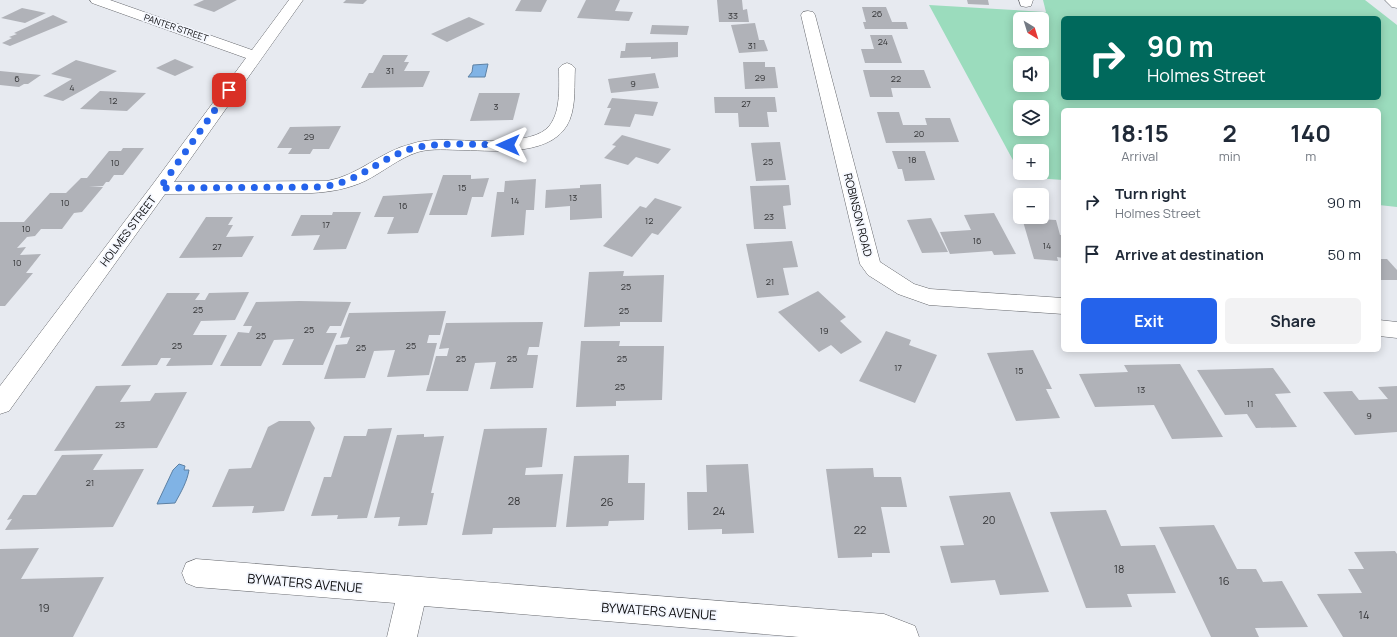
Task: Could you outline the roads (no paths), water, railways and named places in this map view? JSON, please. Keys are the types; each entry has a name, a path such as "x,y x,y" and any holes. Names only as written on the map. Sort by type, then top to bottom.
{"street":[{"name":"PANTER STREET","path":"97,0 254,56"},
{"name":"HOLMES STREET","path":"0,404 160,188 254,56 296,0"},
{"path":"1392,0 1397,4"},
{"name":"ROBINSON ROAD","path":"808,15 870,264 875,270 906,289 929,297 1061,306"},
{"path":"160,188 305,187 337,185 365,173 390,157 422,146 508,145 538,139 551,134 558,126 565,108 567,68"},
{"path":"1381,328 1397,330"},
{"name":"BYWATERS AVENUE","path":"196,573 891,634"},
{"path":"402,637 413,592"}],"water":[{"path":"488,64 485,77 468,77 472,72 473,65"},
{"path":"179,464 185,466 184,470 189,470 182,491 175,503 157,504 173,470"}]}
